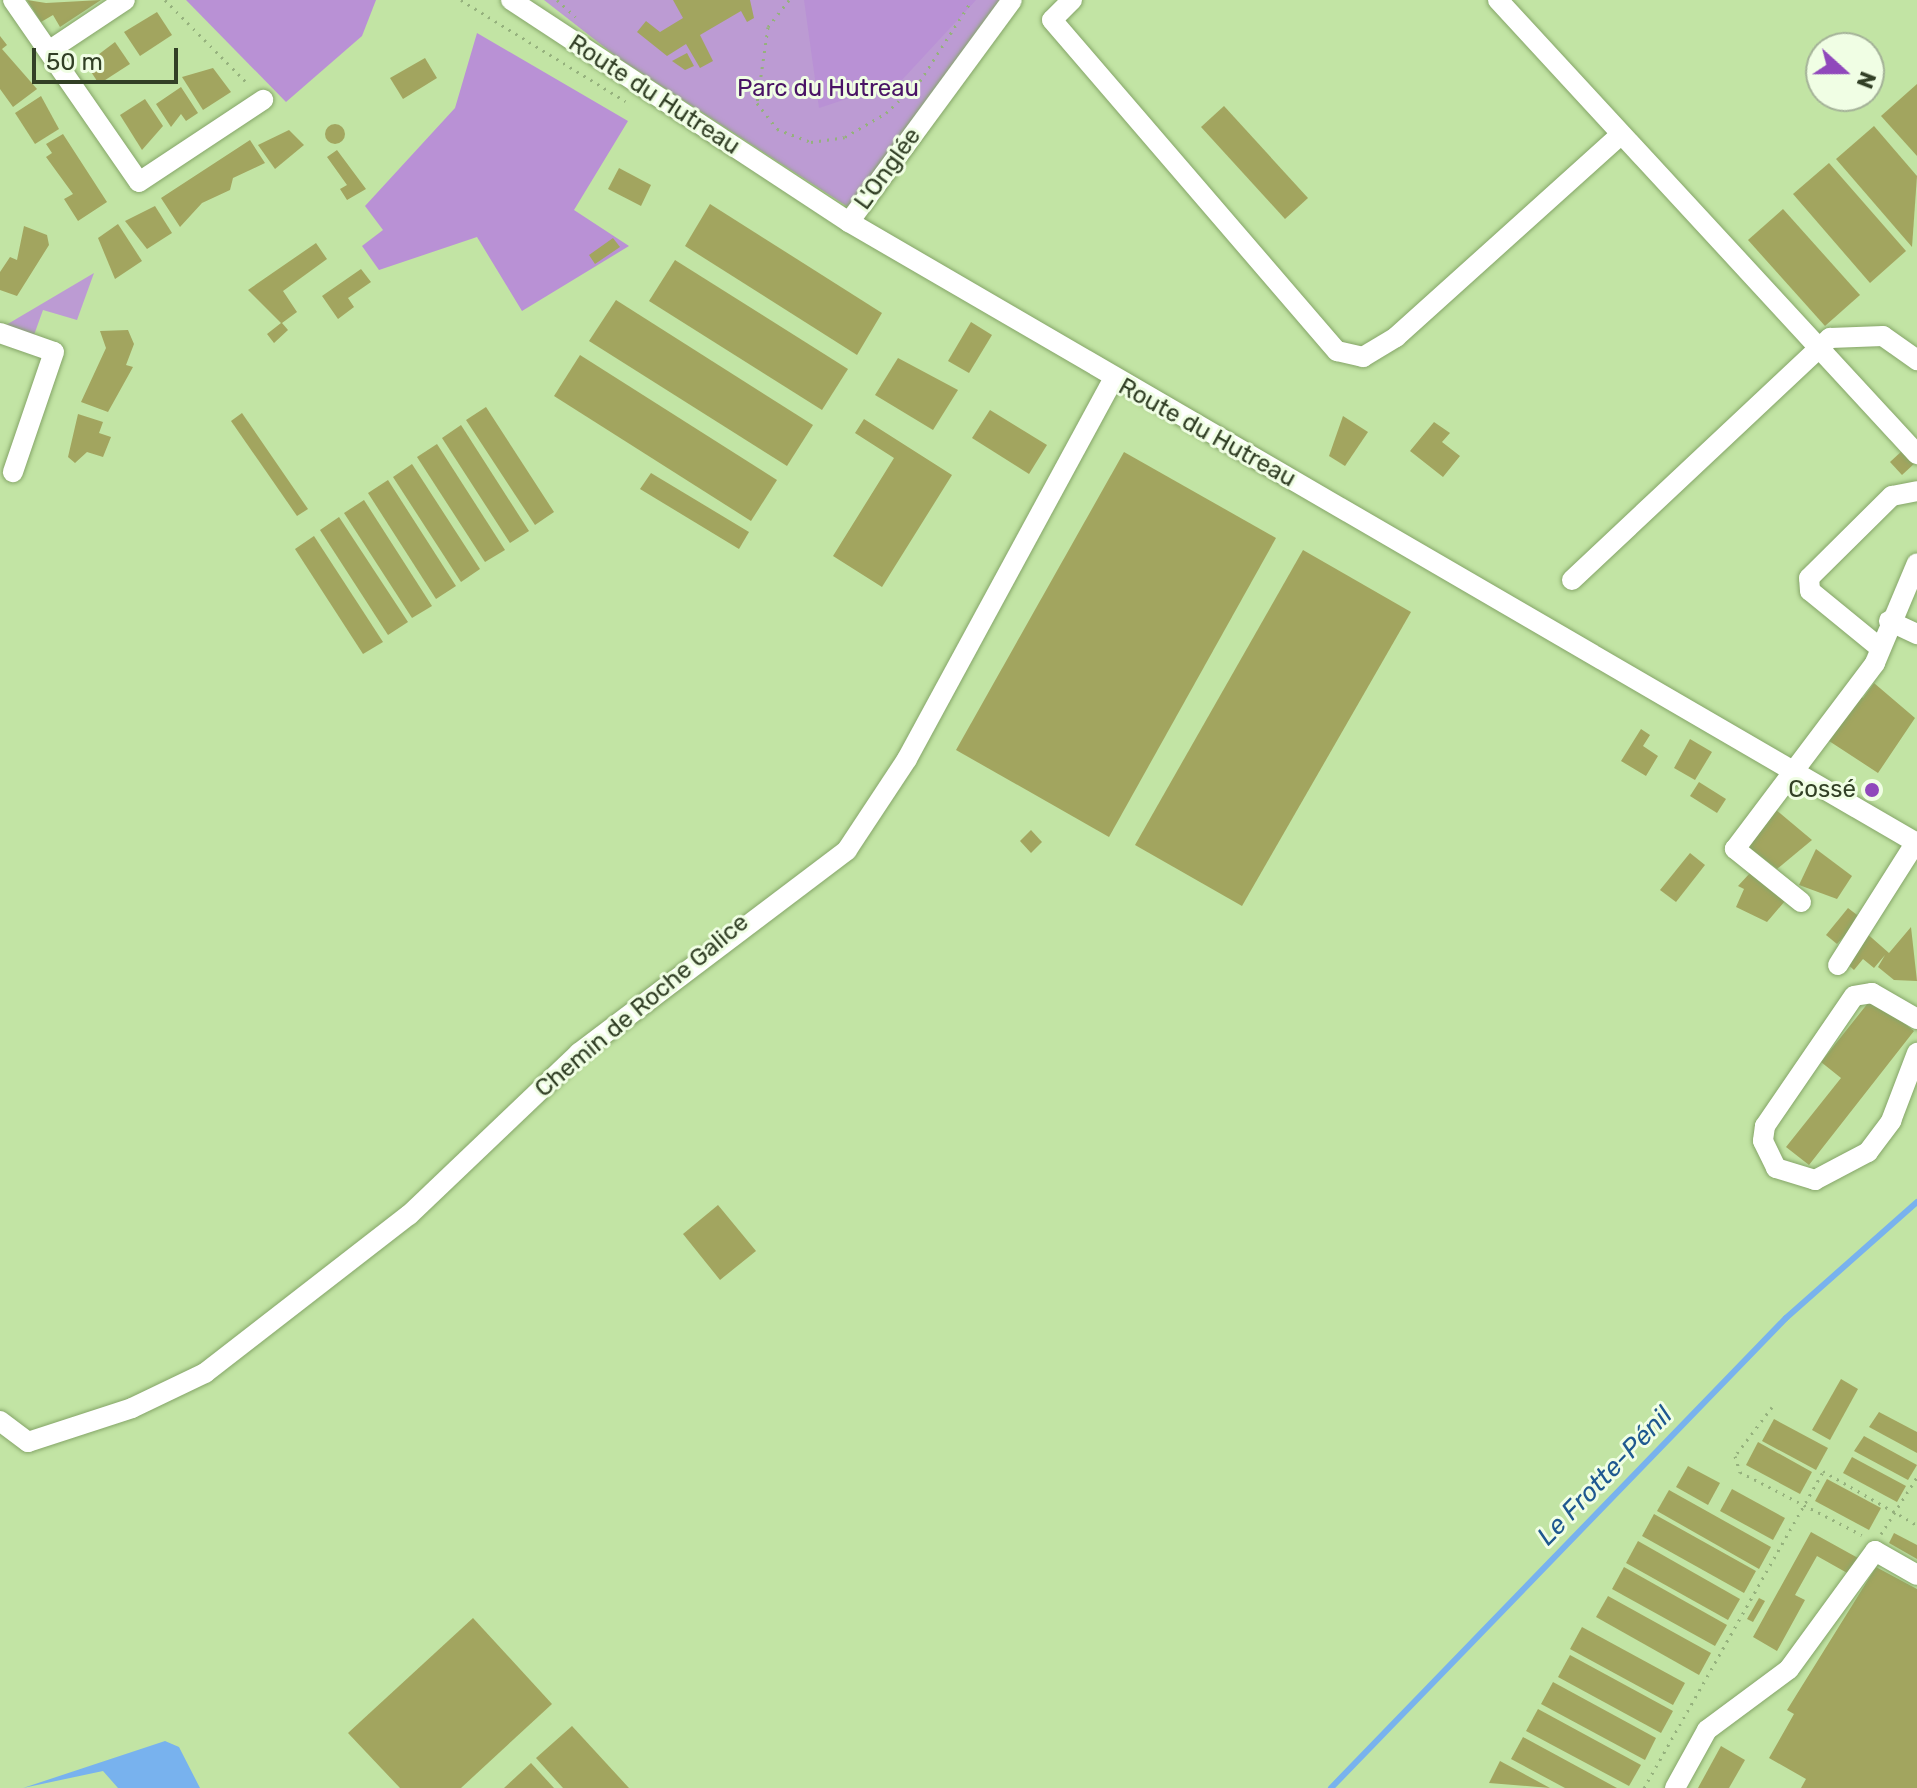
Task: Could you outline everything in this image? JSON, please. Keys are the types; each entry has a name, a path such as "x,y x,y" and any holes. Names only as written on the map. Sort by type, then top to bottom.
{"street":[{"path":"13,0 139,182 263,100"},
{"path":"50,50 125,0"},
{"name":"Route du Hutreau","path":"511,0 849,222 1113,380 1797,767 1917,842"},
{"name":"L'Onglée","path":"849,222 1012,0"},
{"path":"1072,0 1052,20 1337,351 1363,357 1396,337 1619,136"},
{"path":"1498,0 1816,351 1917,454"},
{"path":"0,333 54,352 13,472"},
{"path":"1572,580 1830,338 1883,336 1917,360"},
{"name":"Chemin de Roche Galice","path":"0,1421 28,1442 132,1408 205,1373 409,1215 579,1053 847,850 887,795 1113,380"},
{"path":"1880,648 1810,591 1809,578 1892,496 1917,491"},
{"path":"1801,902 1735,849 1880,648 1889,621 1917,563"},
{"path":"1889,621 1917,634"},
{"path":"1838,965 1917,842"},
{"path":"1917,1019 1872,993 1854,996 1765,1126 1763,1141 1776,1168 1815,1180 1868,1152 1891,1121 1917,1053"},
{"path":"1675,1788 1707,1730 1789,1669 1875,1551 1917,1575"}],"path":[{"path":"165,0 263,100"},
{"path":"789,0 768,27 757,103 777,129 811,142 845,137 886,113 920,81 972,0"},
{"path":"1772,1407 1735,1456 1740,1472 1869,1539 1875,1551"},
{"path":"1644,1788 1823,1471 1917,1525"},
{"path":"1875,1551 1917,1477"}],"green space":[{"path":"186,0 376,0 362,36 286,102"},
{"name":"Parc du Hutreau","path":"544,0 1002,0 851,209 617,57"},
{"path":"804,0 976,0 901,81 819,108"},
{"path":"477,33 628,121 574,210 629,246 522,311 477,237 379,270 362,246 383,230 365,206 455,108"},
{"path":"94,273 77,320 43,310 34,335 6,325"}],"water":[{"path":"165,1741 179,1747 200,1788 118,1788 103,1771 23,1788"}],"building":[{"path":"27,0 46,3 101,0 60,27 53,15 41,22"},
{"path":"673,0 750,0 754,18 747,22 741,11 700,35 713,61 700,68 686,44 667,56 637,32 646,21 660,32 683,18"},
{"path":"157,12 172,35 140,56 124,32"},
{"path":"0,36 7,45 2,49 37,89 13,107 0,89"},
{"path":"115,42 130,64 99,84 86,64"},
{"path":"687,53 694,66 685,70 672,61"},
{"path":"425,58 437,78 403,99 390,78"},
{"path":"213,68 231,92 203,110 182,77"},
{"path":"1917,84 1917,156 1881,116"},
{"path":"181,87 198,113 186,121 181,114 171,127 156,104"},
{"path":"41,96 59,129 35,144 15,113"},
{"path":"145,99 163,126 142,150 120,115"},
{"path":"1224,106 1308,198 1285,219 1201,127"},
{"path":"335,124 342,127 345,134 342,141 335,144 328,141 325,134 328,127"},
{"path":"1874,126 1917,176 1912,247 1836,159"},
{"path":"289,130 304,145 275,169 258,145"},
{"path":"63,134 107,202 78,221 64,199 73,194 46,157 52,153 46,144"},
{"path":"250,140 265,163 233,178 230,190 202,203 180,227 161,198"},
{"path":"337,150 366,189 347,200 340,189 347,185 327,157"},
{"path":"1829,163 1906,251 1870,283 1793,194"},
{"path":"619,168 651,185 641,206 608,189"},
{"path":"710,204 882,313 857,355 685,246"},
{"path":"155,206 172,233 147,249 125,221"},
{"path":"1783,209 1860,295 1825,326 1748,240"},
{"path":"118,224 142,261 115,279 98,238"},
{"path":"24,226 47,235 49,245 17,296 0,290 0,272 10,257 17,260"},
{"path":"613,238 620,247 595,264 589,255"},
{"path":"316,243 327,259 283,291 297,312 282,323 288,330 274,343 267,334 281,323 248,290"},
{"path":"675,260 848,369 822,410 649,301"},
{"path":"361,269 371,282 348,298 354,307 338,319 322,296"},
{"path":"616,300 813,425 787,466 589,341"},
{"path":"971,322 992,335 969,373 948,361"},
{"path":"128,330 134,344 126,365 133,367 108,412 81,402 106,348 100,331"},
{"path":"580,355 777,480 751,521 554,396"},
{"path":"898,358 958,390 933,430 875,395"},
{"path":"486,407 554,512 535,525 466,420"},
{"path":"990,410 1047,445 1029,474 972,438"},
{"path":"242,413 308,509 297,516 231,421"},
{"path":"78,414 103,422 99,433 111,437 103,457 87,452 75,463 68,457"},
{"path":"1343,416 1368,432 1345,466 1329,456"},
{"path":"864,419 952,475 882,587 833,556 894,458 855,433"},
{"path":"1434,422 1450,433 1442,442 1460,456 1443,477 1410,451"},
{"path":"461,425 529,531 510,543 442,438"},
{"path":"437,444 505,550 485,562 417,457"},
{"path":"1903,450 1915,463 1902,475 1890,462"},
{"path":"1124,452 1276,538 1109,837 956,750"},
{"path":"412,464 480,569 461,582 393,477"},
{"path":"651,473 749,532 739,549 640,489"},
{"path":"388,480 456,586 436,599 368,493"},
{"path":"364,500 432,606 412,618 344,513"},
{"path":"339,517 408,622 388,635 320,530"},
{"path":"314,536 383,642 363,654 295,549"},
{"path":"1303,550 1411,612 1242,906 1135,845"},
{"path":"1874,683 1915,718 1878,773 1826,739 1855,693 1863,698"},
{"path":"1641,729 1650,735 1643,746 1658,756 1646,776 1621,761"},
{"path":"1690,739 1712,752 1695,780 1674,768"},
{"path":"1699,782 1726,799 1717,813 1690,796"},
{"path":"1775,809 1812,840 1777,869 1746,845"},
{"path":"1031,830 1042,842 1031,853 1020,841"},
{"path":"1816,849 1852,876 1837,899 1799,885"},
{"path":"1690,853 1705,865 1676,902 1660,890"},
{"path":"1750,873 1785,901 1767,922 1736,907 1744,889 1738,886"},
{"path":"1848,908 1861,918 1837,944 1826,935"},
{"path":"1911,927 1917,981 1894,980 1878,967 1885,955 1874,968 1863,959 1854,970 1845,962 1864,931 1889,953"},
{"path":"1872,998 1914,1031 1809,1165 1786,1147 1841,1078 1821,1062"},
{"path":"718,1205 756,1251 720,1280 683,1234"},
{"path":"1841,1379 1858,1389 1830,1440 1812,1430"},
{"path":"1879,1412 1917,1432 1917,1453 1869,1427"},
{"path":"1774,1419 1828,1448 1816,1470 1762,1441"},
{"path":"1864,1436 1917,1465 1908,1480 1854,1451"},
{"path":"1758,1442 1812,1472 1800,1494 1746,1465"},
{"path":"1852,1457 1906,1486 1897,1502 1843,1473"},
{"path":"1688,1466 1720,1483 1708,1505 1676,1487"},
{"path":"1827,1479 1881,1508 1869,1530 1815,1501"},
{"path":"1732,1489 1785,1518 1773,1540 1720,1511"},
{"path":"1669,1490 1771,1547 1759,1569 1657,1511"},
{"path":"1654,1514 1756,1571 1744,1593 1642,1536"},
{"path":"1811,1532 1858,1558 1849,1574 1817,1556 1795,1595 1805,1600 1777,1651 1753,1637"},
{"path":"1894,1533 1917,1545 1917,1559 1889,1543"},
{"path":"1638,1541 1740,1599 1728,1620 1626,1563"},
{"path":"1624,1567 1727,1625 1715,1646 1612,1589"},
{"path":"1876,1567 1917,1589 1917,1788 1801,1788 1806,1779 1769,1758 1794,1714 1787,1710"},
{"path":"1608,1596 1711,1653 1699,1675 1596,1617"},
{"path":"1759,1598 1765,1601 1753,1622 1747,1619"},
{"path":"473,1618 552,1704 461,1788 400,1788 348,1733"},
{"path":"1582,1627 1685,1683 1673,1705 1570,1649"},
{"path":"1570,1655 1673,1711 1661,1733 1558,1677"},
{"path":"1553,1682 1656,1738 1645,1760 1541,1704"},
{"path":"1538,1709 1641,1765 1629,1786 1526,1731"},
{"path":"572,1726 629,1788 563,1788 536,1758"},
{"path":"1523,1737 1617,1788 1565,1788 1511,1759"},
{"path":"1721,1746 1745,1760 1729,1788 1698,1788"},
{"path":"1500,1761 1550,1788 1489,1783"},
{"path":"531,1763 554,1788 504,1788"}],"waterway":[{"name":"Le Frotte-Pénil","path":"1331,1788 1786,1318 1917,1202"}],"place":[{"name":"Cossé","path":"1872,790"}]}
